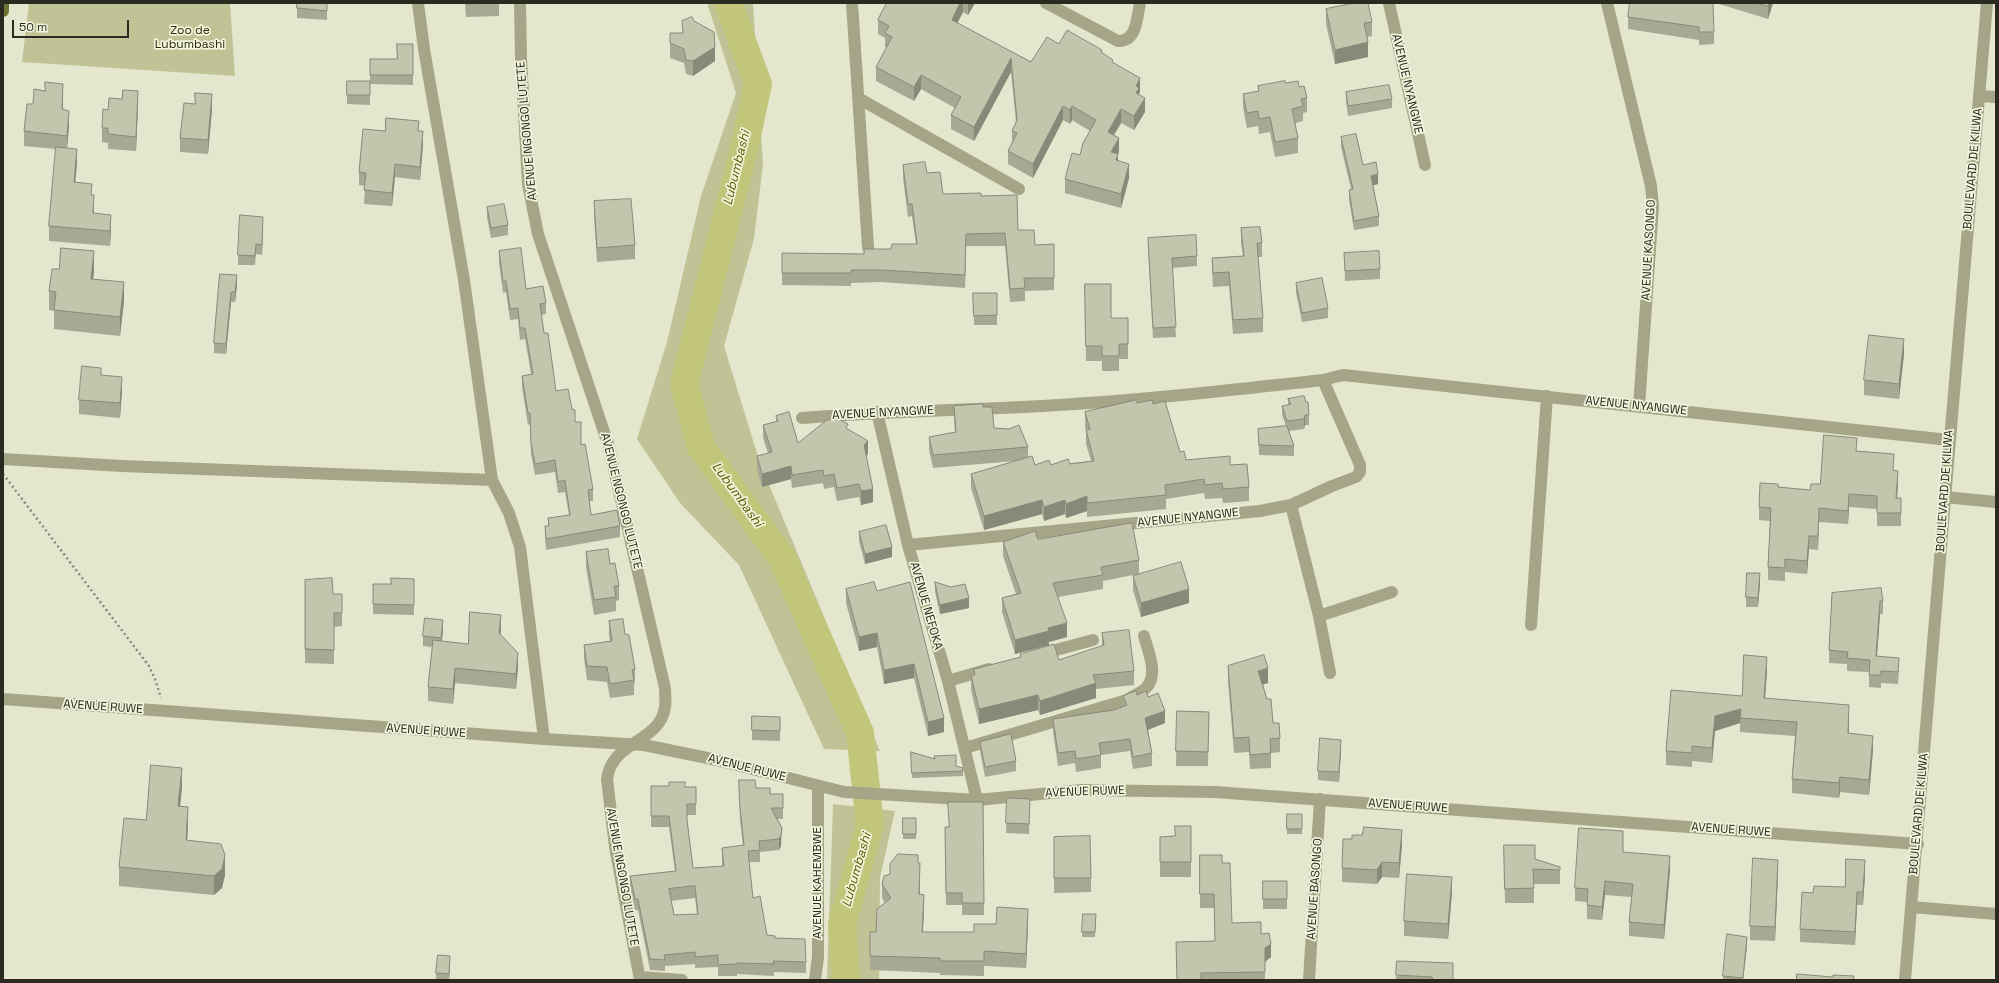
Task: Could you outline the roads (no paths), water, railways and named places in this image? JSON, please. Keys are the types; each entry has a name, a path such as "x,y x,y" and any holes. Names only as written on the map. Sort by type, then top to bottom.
{"main road":[{"path":"3,3 3,11"}],"street":[{"path":"418,3 424,49 464,280 492,480 509,513 520,547 544,739"},
{"name":"AVENUE NGONGO LUTETE","path":"520,3 520,58 528,184 538,234 608,444 663,675 666,707 661,720 654,731 630,744 613,759 608,769 607,779 615,847 640,978"},
{"path":"852,3 868,247"},
{"path":"1046,3 1118,41 1122,41 1129,39 1135,30 1140,3"},
{"name":"AVENUE NYANGWE","path":"1388,3 1425,165"},
{"name":"AVENUE KASONGO","path":"1607,3 1652,186 1653,206 1639,406"},
{"name":"BOULEVARD DE KILWA","path":"1904,980 1918,844 1944,497 1987,3"},
{"path":"1979,96 1996,97"},
{"path":"858,98 1019,189"},
{"name":"AVENUE NYANGWE","path":"802,418 877,412 1074,404 1190,395 1323,380 1343,375 1949,440"},
{"name":"AVENUE NYANGWE","path":"908,545 1260,511 1291,505 1332,486 1356,478 1360,472 1360,465 1323,380"},
{"path":"1531,625 1547,396"},
{"name":"AVENUE NEFOKA","path":"877,412 908,545 948,681 977,800"},
{"path":"3,459 122,466 492,480"},
{"path":"1944,497 1996,502"},
{"path":"1291,505 1319,616 1330,673"},
{"path":"1319,616 1392,592"},
{"path":"965,748 1127,700 1146,688 1152,678 1152,669 1144,636"},
{"path":"1032,657 1093,640"},
{"path":"948,681 1001,666"},
{"name":"AVENUE RUWE","path":"3,699 644,745 717,760 844,792 977,800 1082,790 1216,792 1918,844"},
{"name":"AVENUE KAHEMBWE","path":"815,980 818,957 818,786"},
{"name":"AVENUE BASONGO","path":"1309,980 1320,799"},
{"path":"1911,907 1996,914"},
{"path":"640,978 682,980"}],"waterway":[{"name":"Lubumbashi","path":"728,3 758,84 744,149 684,384 701,447 782,558 860,733 870,825 842,924 846,980"}],"park label":[{"name":"Zoo de Lubumbashi","path":"190,38"}]}
